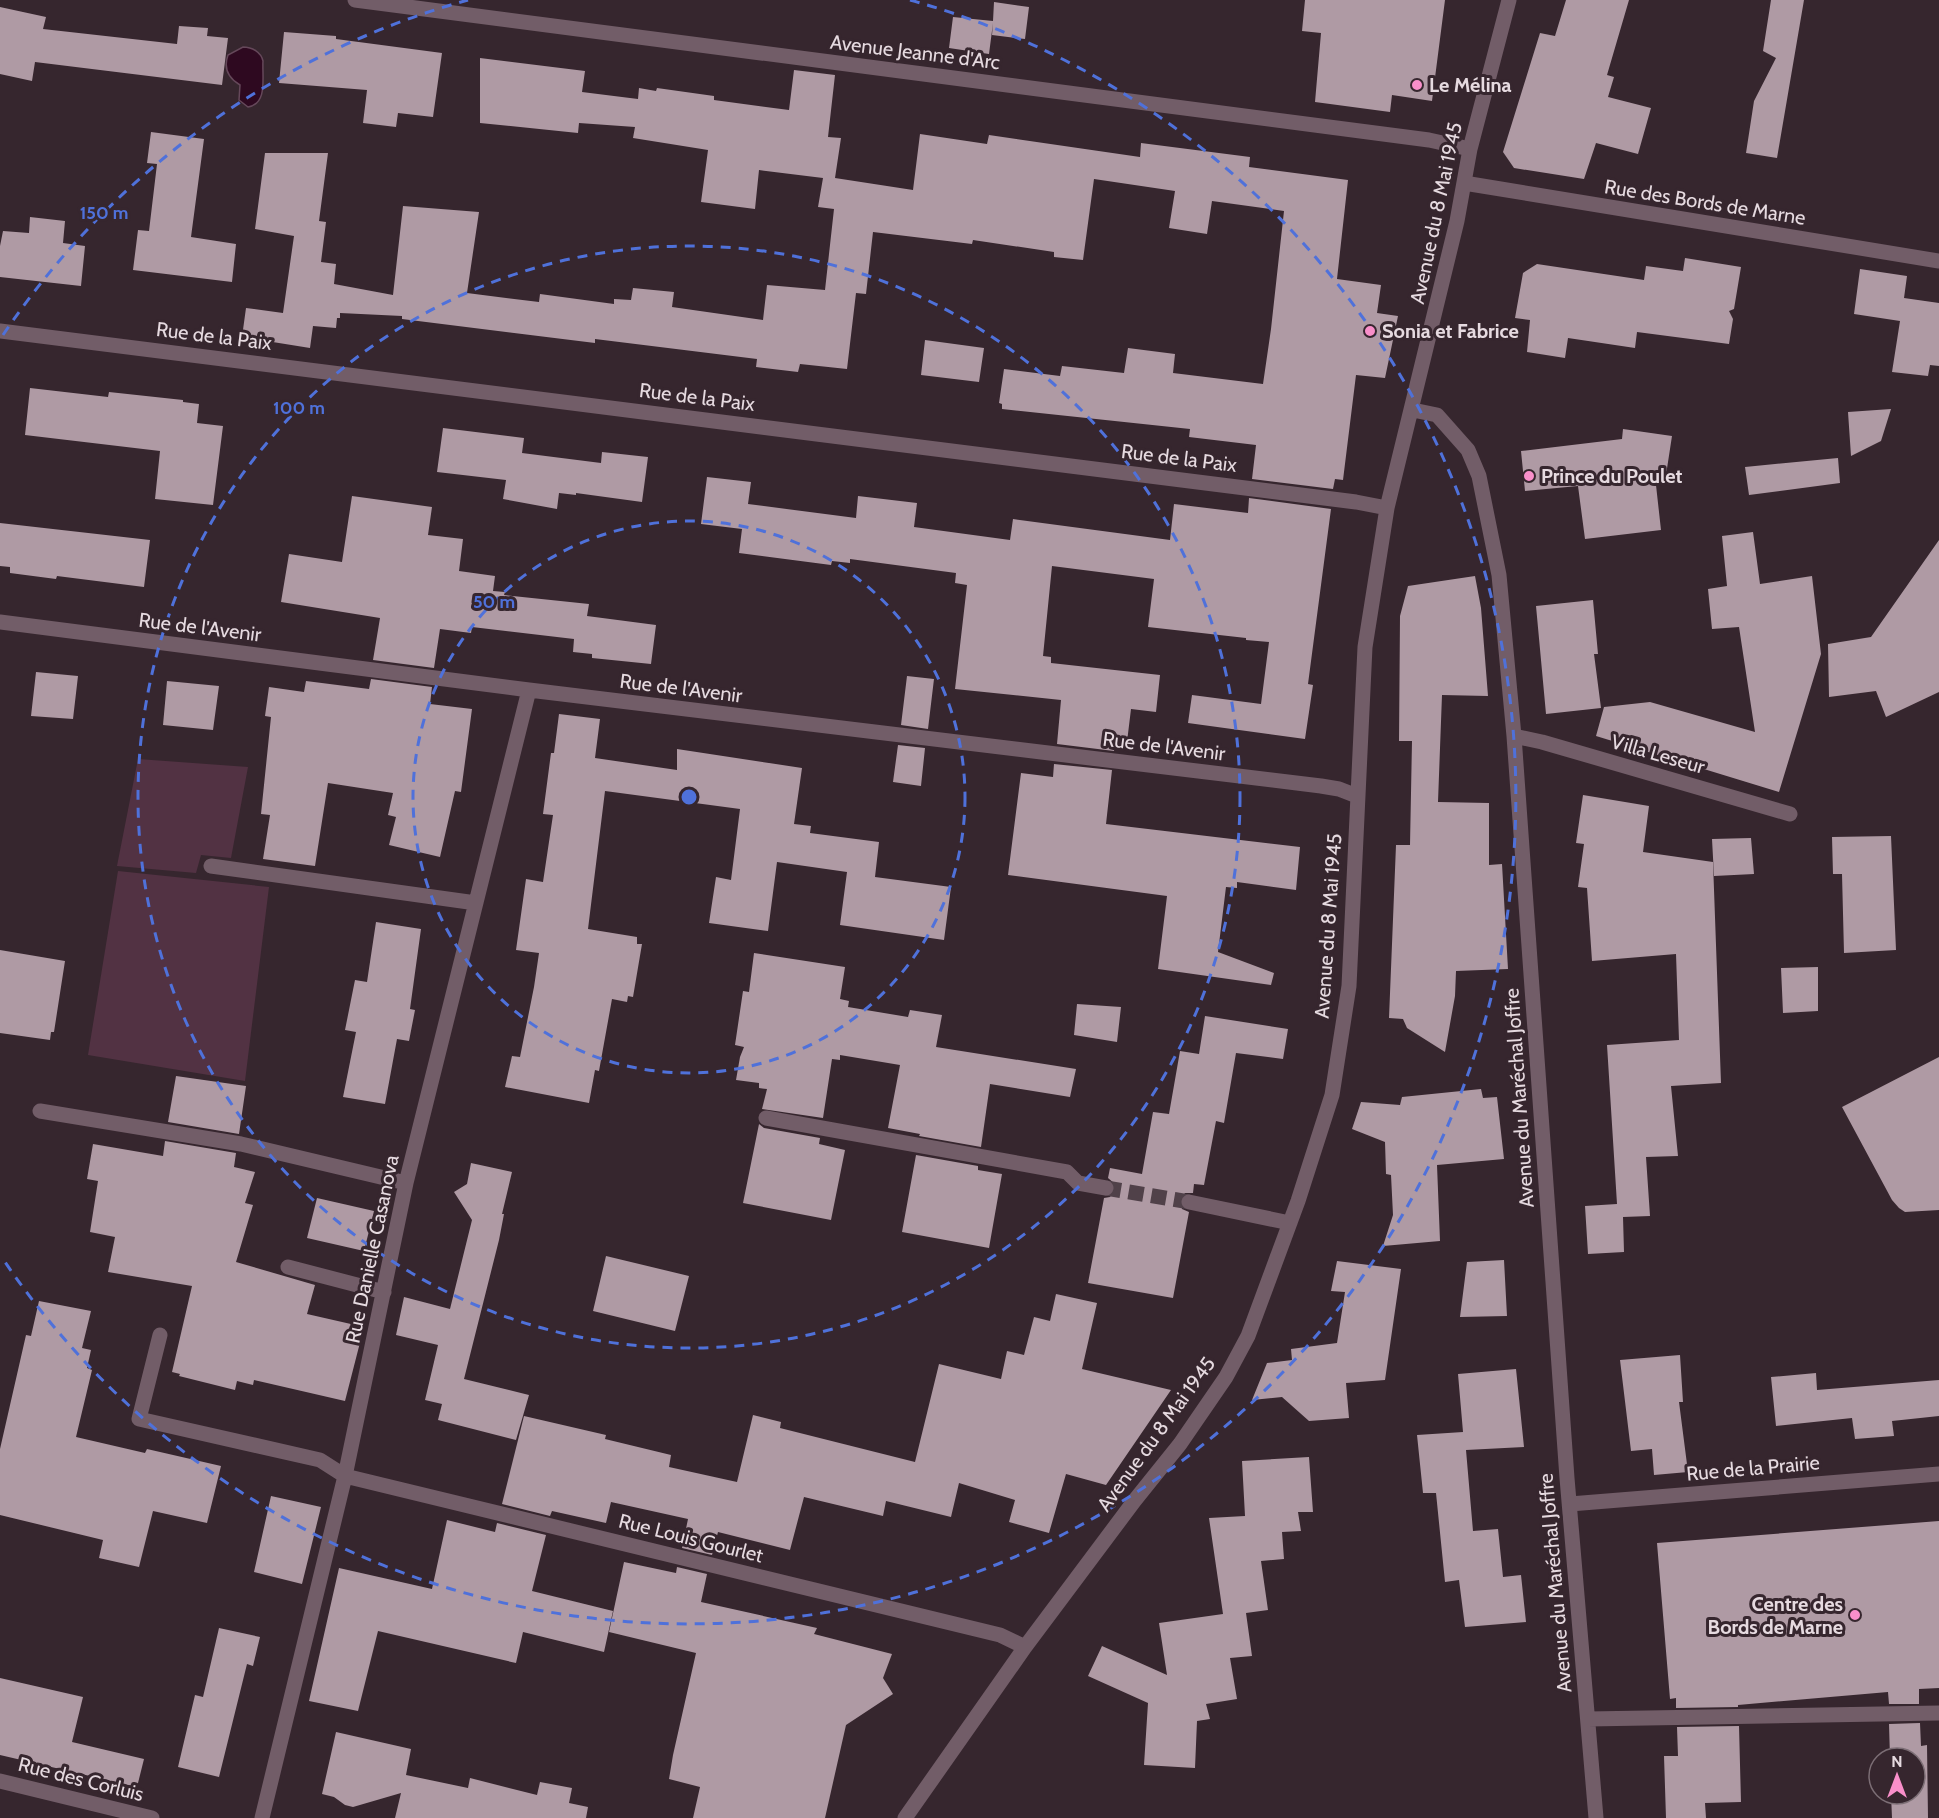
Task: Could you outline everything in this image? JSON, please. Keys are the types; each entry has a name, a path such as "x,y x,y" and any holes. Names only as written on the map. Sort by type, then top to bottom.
{"street":[{"name":"Avenue Jeanne d'Arc","path":"355,0 1429,140 1470,148"},
{"name":"Avenue du 8 Mai 1945","path":"905,1818 1025,1647 1179,1444 1226,1377 1248,1336 1290,1223 1332,1095 1349,986 1365,648 1388,508 1457,221 1470,148 1509,0"},
{"name":"Rue des Bords de Marne","path":"1464,183 1939,261"},
{"name":"Rue de la Paix","path":"0,331 1356,502 1388,508"},
{"name":"Avenue du Maréchal Joffre","path":"1413,410 1437,415 1468,450 1479,476 1499,575 1514,736 1569,1504 1596,1818"},
{"name":"Rue de l'Avenir","path":"0,622 529,690 1321,786 1357,796"},
{"name":"Rue Danielle Casanova","path":"262,1818 345,1476 406,1183 529,690"},
{"name":"Villa Leseur","path":"1514,736 1542,742 1790,814"},
{"path":"211,866 476,903"},
{"path":"40,1111 241,1144 406,1183"},
{"path":"766,1118 1067,1172 1078,1183 1106,1188"},
{"path":"1189,1202 1290,1223"},
{"path":"288,1267 384,1292"},
{"name":"Rue Louis Gourlet","path":"160,1335 139,1419 320,1460 345,1476 1000,1635 1025,1647"},
{"name":"Rue de la Prairie","path":"1569,1504 1939,1474"},
{"path":"1588,1719 1939,1713"},
{"name":"Rue des Corluis","path":"0,1781 152,1818"}],"shaded area":[{"path":"243,47 256,51 263,61 263,89 259,101 248,107 239,100 240,85 232,79 226,69 228,55"},
{"path":"138,759 248,767 231,858 201,855 196,873 117,866"},
{"path":"118,871 269,887 245,1081 88,1055"}],"building":[{"path":"1305,0 1445,0 1432,101 1392,95 1390,112 1315,102 1321,33 1302,31"},
{"path":"1566,0 1629,0 1607,75 1614,77 1608,97 1651,108 1638,154 1596,143 1584,179 1514,168 1503,152 1540,33 1555,36"},
{"path":"1771,0 1804,0 1777,158 1746,153 1754,101 1776,58 1763,51"},
{"path":"994,2 1029,7 1025,39 992,35 993,23 989,54 949,48 953,17 993,21"},
{"path":"0,7 46,17 43,29 177,44 179,26 208,28 207,36 228,38 222,85 35,62 32,81 0,74"},
{"path":"284,32 336,36 336,39 442,53 433,117 398,113 396,127 363,123 367,90 279,83"},
{"path":"480,58 585,71 582,92 638,99 639,88 656,91 657,88 714,96 714,100 789,110 794,70 835,75 828,137 841,138 835,178 913,190 920,134 987,144 989,135 1140,157 1141,143 1250,157 1249,167 1348,180 1337,279 1381,285 1377,313 1398,316 1385,378 1356,375 1343,480 1335,479 1333,489 1252,479 1256,445 1189,437 1190,429 1002,409 1002,404 999,403 1004,369 1060,376 1062,366 1124,373 1128,348 1175,354 1173,373 1263,384 1284,211 1212,201 1207,234 1169,228 1175,191 1094,179 1083,260 1054,257 1054,252 973,240 972,244 873,232 866,294 856,293 847,369 800,364 798,372 756,367 757,359 595,339 595,343 402,319 402,316 340,313 336,328 313,326 310,348 242,337 246,308 283,313 294,236 255,229 265,153 328,153 319,221 326,222 321,262 336,264 334,284 393,295 403,206 479,212 467,293 539,302 540,294 614,304 614,299 631,300 633,288 674,292 672,307 763,320 767,285 825,290 834,209 818,207 823,178 759,170 755,209 701,202 708,150 633,138 635,127 579,123 578,133 480,123"},
{"path":"151,132 204,139 191,237 236,244 232,282 133,270 138,230 149,231 157,164 147,163"},
{"path":"30,217 65,221 63,243 85,246 81,286 0,277 0,246 3,231 29,233"},
{"path":"1685,258 1741,267 1734,309 1729,311 1733,319 1729,344 1637,332 1635,348 1568,338 1565,358 1527,352 1530,320 1515,318 1523,273 1537,264 1644,280 1646,266 1683,271"},
{"path":"1860,269 1907,276 1904,298 1939,303 1939,366 1930,365 1928,376 1892,372 1900,321 1854,314"},
{"path":"925,340 984,348 979,382 921,375"},
{"path":"30,388 108,397 109,392 183,400 183,402 199,404 197,423 223,426 213,505 155,499 160,451 25,435"},
{"path":"1891,409 1881,441 1851,456 1848,412"},
{"path":"443,428 524,438 522,453 601,463 602,452 648,457 642,502 576,493 576,495 559,493 557,509 503,499 506,480 437,472"},
{"path":"1623,429 1672,436 1666,475 1655,476 1661,530 1585,539 1578,486 1525,491 1521,451 1622,439"},
{"path":"1838,458 1840,483 1749,495 1745,467"},
{"path":"707,477 751,482 748,504 856,518 858,496 917,503 914,527 1010,540 1013,519 1170,540 1174,504 1248,513 1249,498 1331,509 1308,684 1313,685 1305,739 1188,723 1192,695 1261,704 1269,642 1148,627 1154,579 1052,566 1043,656 1051,657 1051,663 1160,675 1156,712 1131,709 1127,742 1115,741 1114,751 1057,744 1061,700 955,689 967,585 955,583 956,573 850,559 850,563 832,561 831,565 739,553 742,529 701,524"},
{"path":"352,496 432,507 428,535 463,539 459,571 495,576 493,591 505,592 504,595 589,604 587,616 656,625 651,664 592,658 592,654 573,652 574,639 472,627 471,633 440,629 434,668 373,660 380,618 281,602 289,554 342,562"},
{"path":"0,523 150,540 144,587 57,576 56,579 10,573 10,567 0,566"},
{"path":"1753,532 1760,584 1812,576 1821,654 1779,792 1596,736 1604,707 1650,702 1755,732 1739,627 1712,629 1708,589 1727,586 1722,536"},
{"path":"1939,540 1939,692 1886,717 1876,691 1829,697 1828,644 1871,637"},
{"path":"1475,576 1481,608 1488,696 1442,695 1438,802 1489,803 1489,865 1502,864 1508,969 1456,971 1455,996 1445,1052 1407,1028 1403,1019 1389,1018 1396,845 1410,845 1412,741 1399,741 1400,616 1408,586"},
{"path":"1593,600 1598,654 1594,654 1601,708 1546,714 1536,606"},
{"path":"36,672 78,676 73,719 31,716"},
{"path":"907,676 934,679 928,729 901,725"},
{"path":"371,679 432,687 430,704 472,709 461,792 455,791 440,857 389,845 396,817 388,815 393,793 328,783 315,866 263,859 270,815 261,814 271,717 265,716 269,687 304,692 306,681 369,689"},
{"path":"167,681 219,686 213,730 163,725"},
{"path":"559,714 600,719 595,758 677,770 677,749 802,768 794,824 811,826 810,833 879,842 875,877 951,887 944,940 840,925 847,872 777,862 768,931 709,923 716,877 731,880 740,809 605,791 588,929 637,937 637,944 642,944 633,997 628,996 627,1002 612,999 599,1071 595,1070 589,1103 505,1087 512,1056 520,1057 539,953 516,950 526,879 543,882 553,815 543,814"},
{"path":"898,745 925,748 921,786 893,782"},
{"path":"1054,764 1112,770 1106,824 1300,847 1296,890 1237,882 1237,888 1226,887 1218,952 1274,973 1271,985 1158,969 1167,896 1008,875 1021,773 1053,777"},
{"path":"1583,795 1649,806 1643,852 1713,862 1721,1083 1671,1086 1678,1156 1646,1157 1650,1216 1623,1217 1624,1252 1588,1254 1585,1206 1617,1204 1607,1045 1679,1040 1676,954 1592,961 1587,888 1578,887 1584,844 1576,843"},
{"path":"1891,836 1896,950 1844,953 1842,874 1833,874 1832,837"},
{"path":"1751,838 1754,874 1714,876 1712,839"},
{"path":"376,922 421,929 410,1009 415,1010 409,1041 397,1039 385,1104 343,1097 356,1032 345,1030 355,980 367,982"},
{"path":"0,950 65,961 54,1032 51,1032 50,1040 0,1033"},
{"path":"754,953 845,967 840,999 849,1001 848,1007 908,1017 910,1010 942,1015 936,1047 1076,1069 1070,1097 990,1084 981,1147 919,1136 920,1134 888,1128 900,1065 840,1055 840,1060 832,1059 823,1118 762,1109 767,1089 759,1088 759,1083 736,1080 744,1047 735,1045 743,991 749,992"},
{"path":"1818,967 1818,1011 1783,1013 1781,968"},
{"path":"1077,1004 1121,1007 1117,1042 1074,1035"},
{"path":"1205,1016 1288,1029 1283,1059 1236,1053 1224,1123 1216,1121 1204,1185 1194,1184 1193,1193 1185,1193 1180,1199 1182,1209 1189,1212 1173,1298 1088,1283 1104,1198 1110,1197 1115,1190 1115,1184 1108,1178 1110,1168 1142,1174 1153,1112 1169,1114 1180,1051 1199,1054"},
{"path":"1939,1057 1939,1210 1905,1212 1892,1200 1842,1107"},
{"path":"176,1076 246,1086 239,1134 168,1122"},
{"path":"1481,1089 1483,1098 1497,1097 1504,1159 1437,1165 1440,1241 1383,1246 1393,1215 1391,1175 1386,1174 1385,1142 1352,1129 1361,1102 1400,1105 1402,1097"},
{"path":"759,1124 764,1128 820,1138 819,1144 845,1150 831,1220 743,1203"},
{"path":"165,1141 236,1153 234,1167 255,1172 245,1203 253,1205 236,1262 315,1285 307,1314 364,1327 345,1401 254,1380 253,1385 237,1381 235,1390 179,1376 180,1374 172,1372 192,1286 108,1272 115,1237 90,1232 98,1181 87,1179 93,1144 163,1156"},
{"path":"916,1155 978,1166 978,1170 1002,1174 989,1248 902,1232"},
{"path":"471,1163 512,1172 502,1214 504,1214 499,1240 464,1379 529,1395 516,1440 438,1420 442,1404 425,1400 438,1345 396,1335 404,1297 450,1309 472,1220 454,1192 467,1184"},
{"path":"317,1198 374,1211 364,1251 307,1238"},
{"path":"606,1256 689,1276 675,1331 593,1311"},
{"path":"1504,1260 1507,1316 1460,1317 1467,1262"},
{"path":"1337,1261 1401,1269 1385,1380 1346,1383 1349,1418 1309,1421 1282,1397 1252,1400 1267,1363 1292,1360 1291,1349 1337,1343 1345,1292 1331,1291"},
{"path":"1056,1294 1097,1303 1082,1369 1171,1390 1106,1485 1066,1474 1049,1533 1009,1522 1015,1500 959,1483 951,1517 886,1501 883,1516 804,1497 790,1550 718,1532 712,1555 682,1548 688,1519 611,1502 606,1523 552,1511 550,1516 502,1504 524,1416 606,1435 605,1439 671,1455 669,1467 737,1482 753,1415 781,1422 780,1428 915,1462 939,1364 1001,1379 1007,1351 1024,1355 1034,1317 1050,1321"},
{"path":"39,1301 91,1311 82,1348 91,1350 87,1368 92,1370 76,1437 145,1453 147,1449 221,1466 207,1523 153,1511 139,1567 99,1558 103,1540 0,1515 0,1449 26,1335 31,1336"},
{"path":"1680,1355 1683,1402 1679,1402 1688,1472 1654,1475 1652,1449 1631,1451 1620,1360"},
{"path":"1516,1369 1524,1447 1466,1450 1473,1531 1498,1529 1503,1577 1521,1575 1526,1622 1465,1627 1459,1580 1445,1582 1436,1493 1423,1493 1417,1435 1463,1432 1458,1374"},
{"path":"1816,1373 1817,1390 1939,1380 1939,1416 1892,1421 1894,1436 1855,1439 1852,1418 1776,1426 1771,1377"},
{"path":"1309,1457 1313,1512 1298,1512 1301,1531 1282,1532 1284,1559 1261,1561 1268,1610 1246,1613 1252,1656 1230,1658 1237,1699 1206,1704 1210,1719 1197,1721 1195,1768 1144,1765 1148,1703 1088,1676 1102,1646 1167,1675 1159,1623 1223,1614 1209,1518 1245,1516 1242,1461"},
{"path":"271,1496 321,1507 302,1584 254,1572"},
{"path":"447,1520 495,1532 497,1523 546,1535 532,1591 613,1611 604,1652 523,1632 516,1663 378,1631 358,1711 309,1701 339,1568 432,1589"},
{"path":"1939,1521 1939,1688 1919,1689 1919,1704 1889,1704 1888,1692 1738,1705 1738,1707 1676,1708 1676,1698 1670,1699 1657,1543"},
{"path":"624,1562 676,1573 677,1567 707,1574 701,1602 817,1628 814,1634 892,1654 883,1678 893,1694 846,1725 825,1818 693,1818 700,1787 669,1779 696,1653 609,1632"},
{"path":"219,1628 260,1637 253,1666 247,1664 219,1777 178,1767 195,1695 203,1697"},
{"path":"0,1678 83,1697 72,1742 144,1759 137,1787 0,1755"},
{"path":"1920,1723 1921,1746 1890,1746 1889,1724"},
{"path":"1739,1726 1741,1802 1705,1803 1706,1818 1666,1818 1664,1756 1678,1756 1677,1727"},
{"path":"336,1732 411,1749 406,1775 468,1788 470,1778 537,1795 540,1782 572,1788 569,1803 588,1807 586,1818 395,1818 401,1793 353,1807 345,1805 334,1797 322,1794"},
{"path":"1927,1745 1928,1818 1892,1818 1892,1806 1927,1806 1927,1746 1921,1746"}],"tunnel":[{"path":"1106,1188 1189,1202"}],"place":[{"name":"Le Mélina","path":"1417,85"},
{"name":"Sonia et Fabrice","path":"1370,331"},
{"name":"Prince du Poulet","path":"1529,476"},
{"name":"Centre des Bords de Marne","path":"1855,1615"}]}
